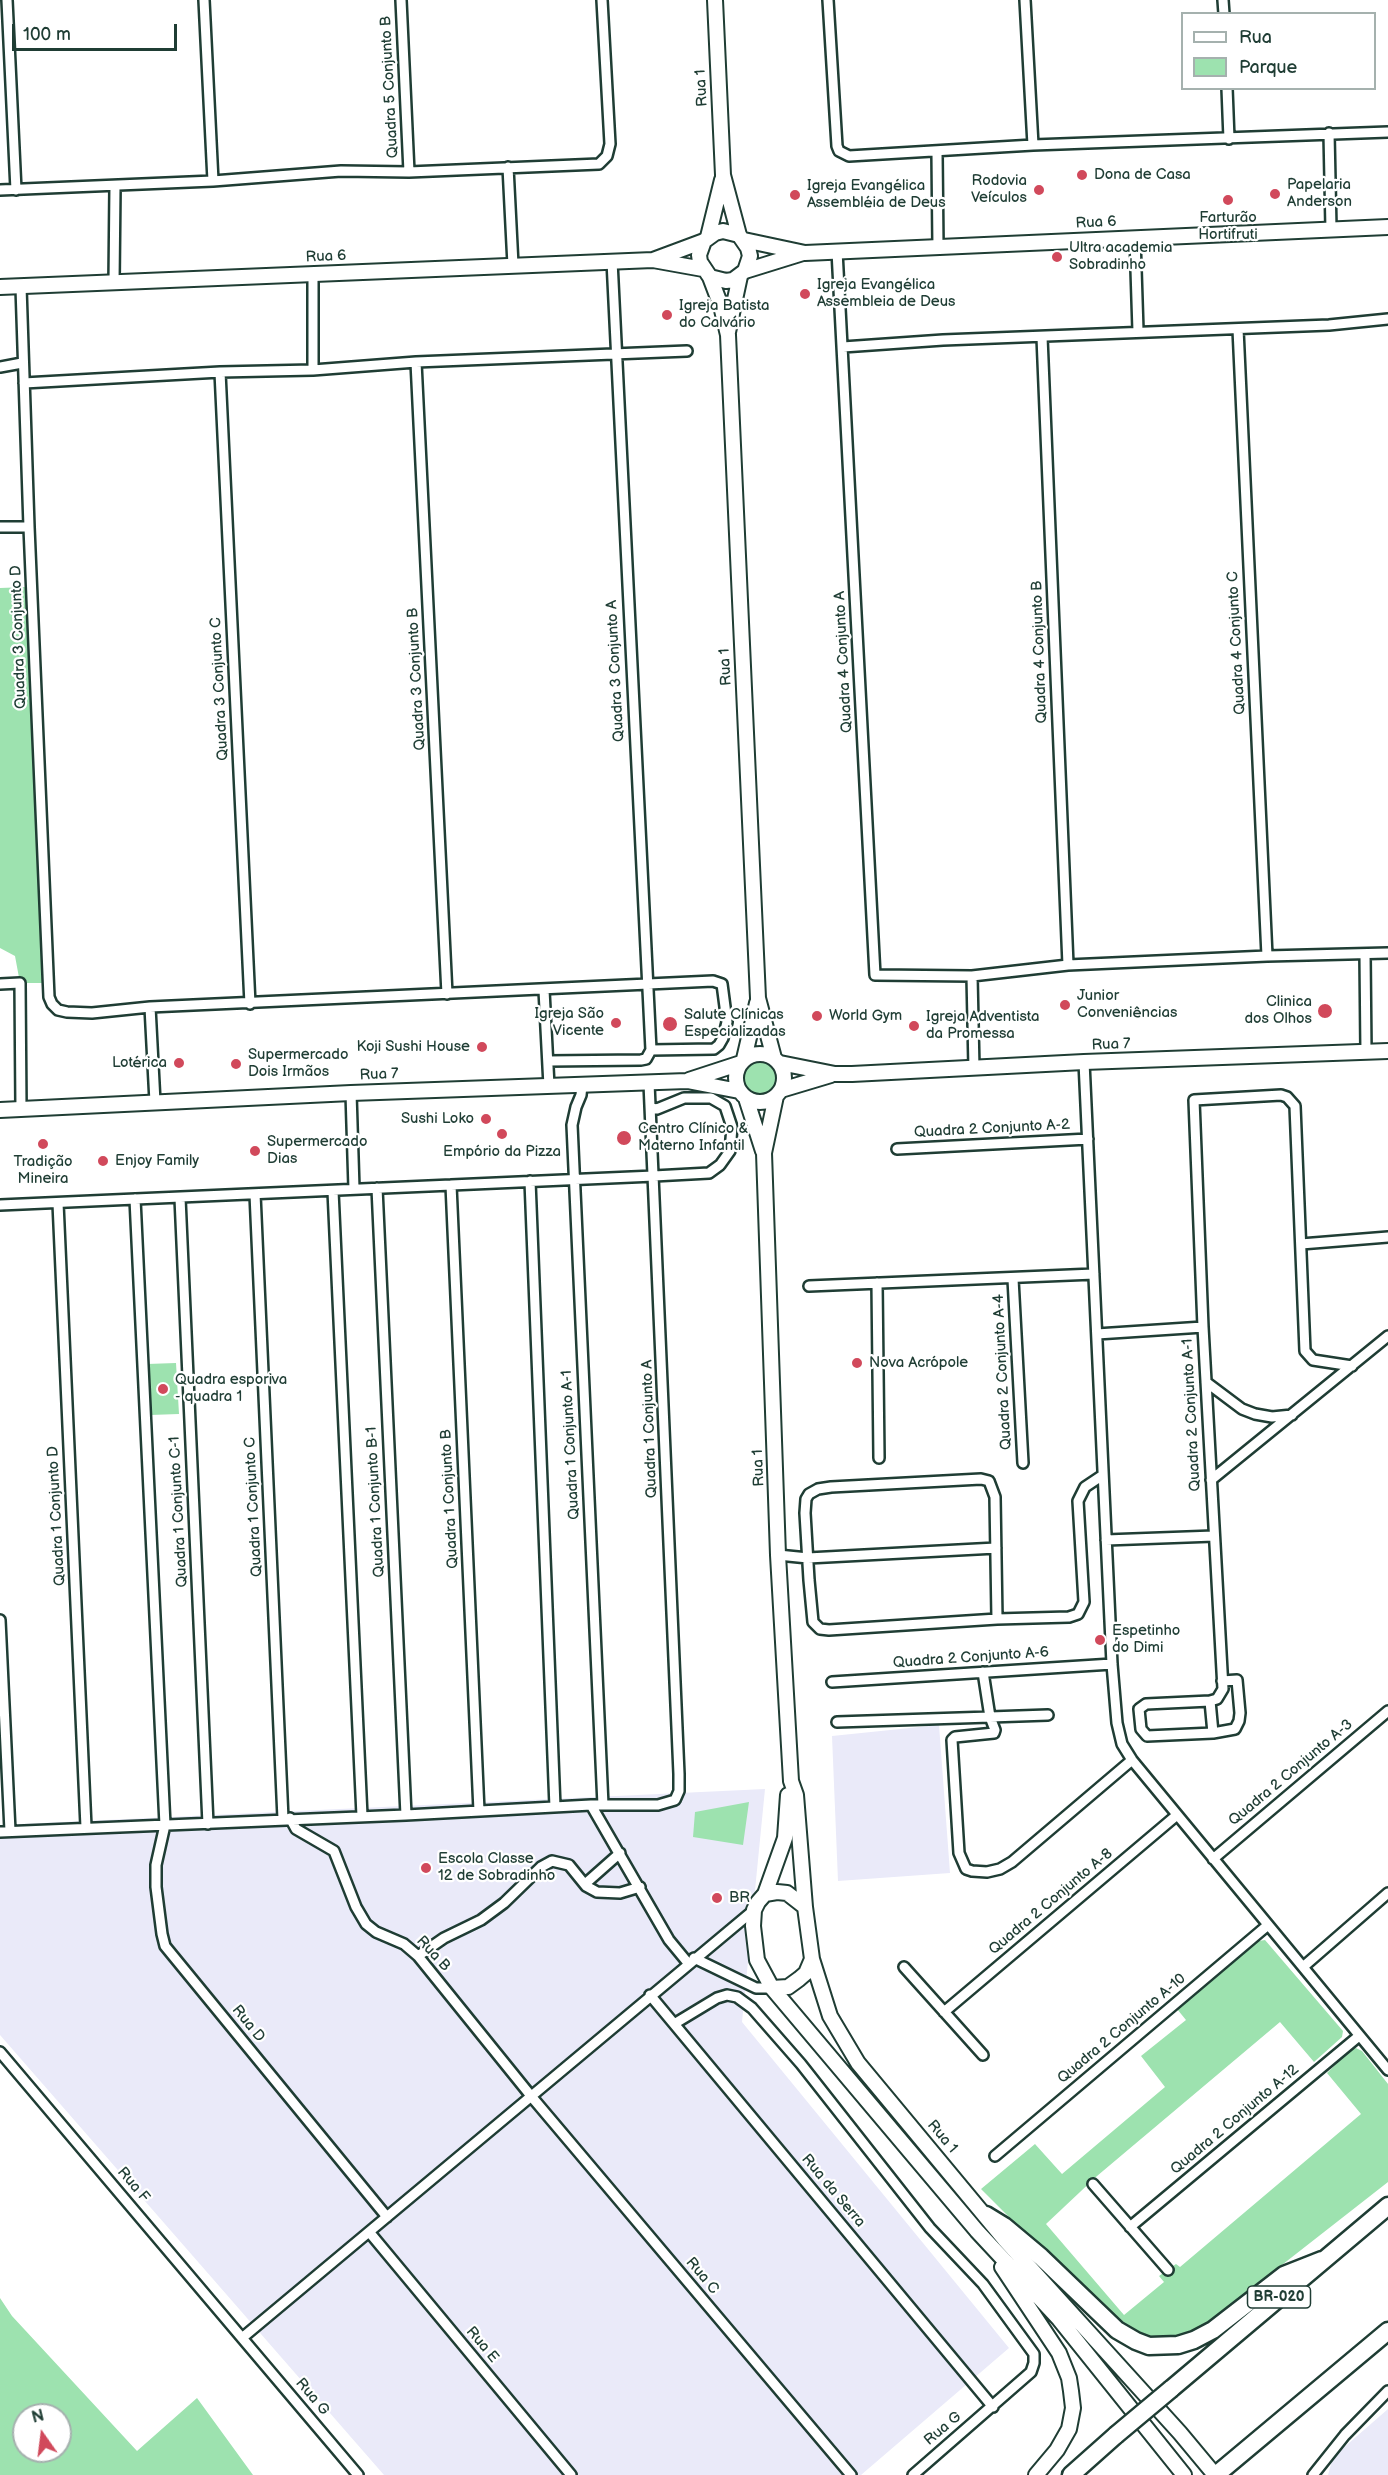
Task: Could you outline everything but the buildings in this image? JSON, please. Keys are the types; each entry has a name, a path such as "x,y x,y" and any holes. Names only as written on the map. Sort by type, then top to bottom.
{"highway":[{"name":"BR-020","path":"1071,2475 1388,2206"},
{"path":"986,2215 1004,2226 1041,2257 1117,2330 1149,2346 1178,2345 1194,2340 1213,2330 1284,2275 1322,2260"},
{"path":"1216,2475 1388,2331"}],"main road":[{"name":"Rua 1","path":"715,0 723,175"},
{"path":"723,175 742,238 750,256 742,273 728,334"},
{"path":"723,175 706,239 699,255 728,334"},
{"name":"Rua 6","path":"742,273 805,253 1388,227"},
{"path":"706,239 723,231 742,238"},
{"name":"Rua 6","path":"742,238 805,253"},
{"name":"Rua 6","path":"653,260 706,239"},
{"name":"Rua 6","path":"0,288 653,260 707,273"},
{"path":"707,273 726,281 742,273"},
{"name":"Rua 1","path":"728,334 758,998"},
{"path":"758,998 777,1060 785,1076 779,1093 762,1102 743,1095 735,1077 742,1061 758,998"},
{"name":"Rua 7","path":"777,1060 835,1074 1388,1051"},
{"path":"742,1061 759,1053 777,1060"},
{"name":"Rua 7","path":"0,1110 351,1093 687,1081 742,1061"},
{"name":"Rua 7","path":"779,1093 835,1074"},
{"name":"Rua 7","path":"687,1081 743,1095"},
{"name":"Rua 1","path":"779,1093 764,1153 778,1555 791,1781"},
{"name":"Rua 1","path":"743,1095 764,1153"},
{"path":"791,1781 785,1838 765,1894 754,1910 753,1939 757,1960 772,1988 977,2231 1059,2319 1184,2475"},
{"path":"772,1988 788,1987 806,1973 812,1959 805,1907 796,1795 791,1781"},
{"path":"765,1894 787,1893 805,1907"},
{"name":"Rua 1","path":"812,1959 830,2016 858,2063 986,2215 1216,2475"},
{"path":"977,2231 1045,2330 1059,2353 1069,2378 1072,2408 1069,2428 1058,2450 1036,2475"}],"street":[{"path":"7,0 16,189"},
{"path":"204,0 213,181"},
{"name":"Quadra 5 Conjunto B","path":"401,0 409,172"},
{"path":"0,190 213,181 341,171 409,172 508,167 575,167 599,164 604,161 609,150 610,128 603,0"},
{"path":"828,0 837,146 839,152 849,156 1033,146 1388,132"},
{"path":"1025,0 1033,146"},
{"path":"1227,90 1229,139"},
{"path":"1329,133 1331,229"},
{"path":"937,153 938,247"},
{"path":"508,167 513,266"},
{"path":"114,283 115,186"},
{"path":"1135,238 1138,331"},
{"name":"Quadra 4 Conjunto A","path":"837,251 875,975 972,976"},
{"name":"Quadra 3 Conjunto A","path":"612,261 646,986 651,1050"},
{"path":"312,274 314,370"},
{"name":"Quadra 3 Conjunto D","path":"21,287 29,527 49,985 52,1004 58,1010 67,1012 150,1007"},
{"path":"843,347 942,340 1238,329 1388,320"},
{"name":"Quadra 4 Conjunto C","path":"1238,329 1267,956"},
{"name":"Quadra 4 Conjunto B","path":"1042,337 1068,965"},
{"path":"24,383 220,372 314,370 416,362 687,351"},
{"name":"Quadra 3 Conjunto B","path":"416,362 447,994"},
{"path":"0,367 22,363"},
{"name":"Quadra 3 Conjunto C","path":"220,372 250,1004"},
{"path":"0,527 29,527"},
{"path":"974,1069 972,976 1068,965 1388,953"},
{"path":"1365,954 1366,1052"},
{"path":"155,1102 150,1007 719,981 724,990 726,1014 723,1038 714,1049 651,1050 646,1059 641,1060 548,1061"},
{"path":"0,984 20,983 21,1109"},
{"path":"544,990 549,1086"},
{"path":"1084,1062 1112,1665 1117,1723 1122,1744 1132,1760 1388,2070"},
{"name":"Quadra 1 Conjunto A","path":"5,1831 479,1812 603,1804 658,1805 675,1800 679,1791 679,1774 649,1083"},
{"name":"Quadra 1 Conjunto A-1","path":"582,1085 572,1125 603,1804"},
{"path":"351,1093 354,1188"},
{"path":"1203,1327 1194,1100 1281,1095 1287,1097 1295,1106 1305,1351 1313,1360 1352,1366"},
{"path":"0,1205 709,1173 720,1165 730,1151 732,1127 725,1106 711,1098 684,1098 657,1109 651,1108"},
{"name":"Quadra 2 Conjunto A-2","path":"897,1149 1088,1139"},
{"name":"Quadra 1 Conjunto A-1","path":"530,1181 555,1807"},
{"name":"Quadra 1 Conjunto B","path":"451,1185 479,1812"},
{"name":"Quadra 1 Conjunto B-1","path":"377,1188 406,1815"},
{"name":"Quadra 1 Conjunto B-1","path":"333,1191 362,1816"},
{"name":"Quadra 1 Conjunto C","path":"255,1194 287,1819"},
{"name":"Quadra 1 Conjunto C-1","path":"180,1198 208,1824"},
{"name":"Quadra 1 Conjunto C-1","path":"135,1199 165,1825"},
{"name":"Quadra 1 Conjunto D","path":"58,1203 86,1827"},
{"path":"1301,1244 1388,1237"},
{"name":"Quadra 2 Conjunto A-4","path":"809,1286 1094,1274"},
{"name":"Quadra 2 Conjunto A-4","path":"1013,1279 1023,1463"},
{"path":"877,1283 879,1458"},
{"name":"Quadra 2 Conjunto A-1","path":"1097,1334 1203,1327 1222,1680"},
{"path":"1211,1480 1388,1336"},
{"path":"1206,1382 1242,1409 1272,1417 1292,1416"},
{"path":"997,1619 995,1497 989,1481 981,1479 818,1489 809,1494 806,1499 813,1622 820,1629 1069,1617 1082,1610 1084,1602 1078,1501 1085,1486 1103,1476"},
{"path":"1106,1540 1214,1536"},
{"path":"778,1555 808,1558 996,1548"},
{"path":"0,1620 5,1831"},
{"name":"Quadra 2 Conjunto A-6","path":"832,1682 1112,1665"},
{"path":"983,1672 994,1733 956,1737 951,1743 959,1853 966,1869 987,1872 1000,1869 1012,1862 1132,1760"},
{"path":"1222,1680 1237,1680 1239,1721 1235,1729 1213,1733 1147,1736 1142,1729 1139,1709 1146,1704 1210,1701 1221,1695 1222,1680"},
{"path":"1210,1701 1213,1733"},
{"name":"Quadra 2 Conjunto A-3","path":"1213,1858 1388,1711"},
{"path":"837,1722 1048,1715"},
{"path":"591,1805 669,1940 691,1960 716,1968 756,1988 772,1988"},
{"name":"Quadra 2 Conjunto A-8","path":"945,2012 1177,1815"},
{"name":"Rua B","path":"287,1819 296,1829 333,1851 356,1907 366,1924 376,1932 404,1944 418,1956 531,2096"},
{"name":"Rua D","path":"165,1825 156,1865 156,1887 165,1946 387,2217"},
{"path":"585,1884 620,1853"},
{"path":"418,1956 444,1938 481,1920 504,1903 547,1863 559,1862 569,1865 585,1884 597,1892 612,1894 640,1887"},
{"path":"1303,1967 1388,1893"},
{"path":"242,2338 370,2233 691,1960 754,1910"},
{"name":"Quadra 2 Conjunto A-10","path":"995,2156 1268,1925"},
{"path":"712,1944 711,1958 716,1968"},
{"path":"904,1967 983,2055"},
{"name":"Rua da Serra","path":"650,1995 993,2407"},
{"name":"Rua G","path":"674,2024 717,1998 727,1995 737,1997 752,2008 801,2064 930,2228 993,2297 1034,2354 1031,2372 913,2475"},
{"name":"Quadra 2 Conjunto A-12","path":"1130,2227 1359,2036"},
{"name":"Rua F","path":"0,2052 242,2338"},
{"name":"Rua C","path":"531,2096 851,2475"},
{"path":"1093,2184 1168,2270"},
{"name":"Rua E","path":"370,2233 571,2475"},
{"name":"Rua G","path":"242,2338 358,2475"},
{"path":"1313,2475 1345,2435 1388,2391"}],"shaded area":[{"path":"939,1725 950,1873 838,1881 832,1736"},
{"path":"765,1789 742,2022 1009,2348 861,2475 384,2475 0,2035 0,1825"},
{"path":"1388,2409 1388,2475 1328,2475 1333,2457"}],"green space":[{"path":"27,587 45,983 20,983 15,956 0,948 0,588"},
{"path":"760,1058 768,1059 774,1064 779,1070 779,1086 774,1092 768,1097 760,1098 752,1097 746,1092 741,1086 740,1078 741,1070 746,1064 752,1059"},
{"name":"Quadra esporiva - quadra 1","path":"176,1363 179,1414 150,1415 147,1364"},
{"path":"749,1802 743,1845 693,1837 695,1812"},
{"path":"1265,1940 1343,2031 1342,2037 1314,2062 1280,2022 1097,2176 1046,2224 1124,2315 1164,2282 1159,2276 1176,2264 1180,2267 1361,2114 1327,2073 1350,2050 1356,2048 1362,2051 1388,2084 1388,2182 1200,2329 1186,2338 1152,2341 1114,2322 981,2189 1035,2144 1062,2174 1165,2087 1141,2056 1186,2020 1177,2009 1259,1941"},
{"path":"0,2298 12,2316 137,2451 197,2398 253,2475 0,2475"}],"place":[{"name":"Dona de Casa","path":"1082,175"},
{"name":"Rodovia Veículos","path":"1039,190"},
{"name":"Papelaria Anderson","path":"1275,194"},
{"name":"Igreja Evangélica Assembléia de Deus","path":"795,195"},
{"name":"Farturão Hortifruti","path":"1228,200"},
{"name":"Ultra academia Sobradinho","path":"1057,257"},
{"name":"Igreja Evangélica Assembleia de Deus","path":"805,294"},
{"name":"Igreja Batista do Calvário","path":"667,315"},
{"name":"Junior Conveniências","path":"1065,1005"},
{"name":"Clinica dos Olhos","path":"1325,1011"},
{"name":"World Gym","path":"817,1016"},
{"name":"Igreja São Vicente","path":"616,1023"},
{"name":"Salute Clínicas Especializadas","path":"670,1024"},
{"name":"Igreja Adventista da Promessa","path":"914,1026"},
{"name":"Koji Sushi House","path":"482,1047"},
{"name":"Lotérica","path":"179,1063"},
{"name":"Supermercado Dois Irmãos","path":"236,1064"},
{"name":"Sushi Loko","path":"486,1119"},
{"name":"Empório da Pizza","path":"502,1134"},
{"name":"Centro Clínico & Materno Infantil","path":"624,1138"},
{"name":"Tradição Mineira","path":"43,1144"},
{"name":"Supermercado Dias","path":"255,1151"},
{"name":"Enjoy Family","path":"103,1161"},
{"name":"Nova Acrópole","path":"857,1363"},
{"name":"Quadra esporiva - quadra 1","path":"163,1389"},
{"name":"Espetinho do Dimi","path":"1100,1640"},
{"name":"Escola Classe 12 de Sobradinho","path":"426,1868"},
{"name":"BR","path":"717,1898"}]}
